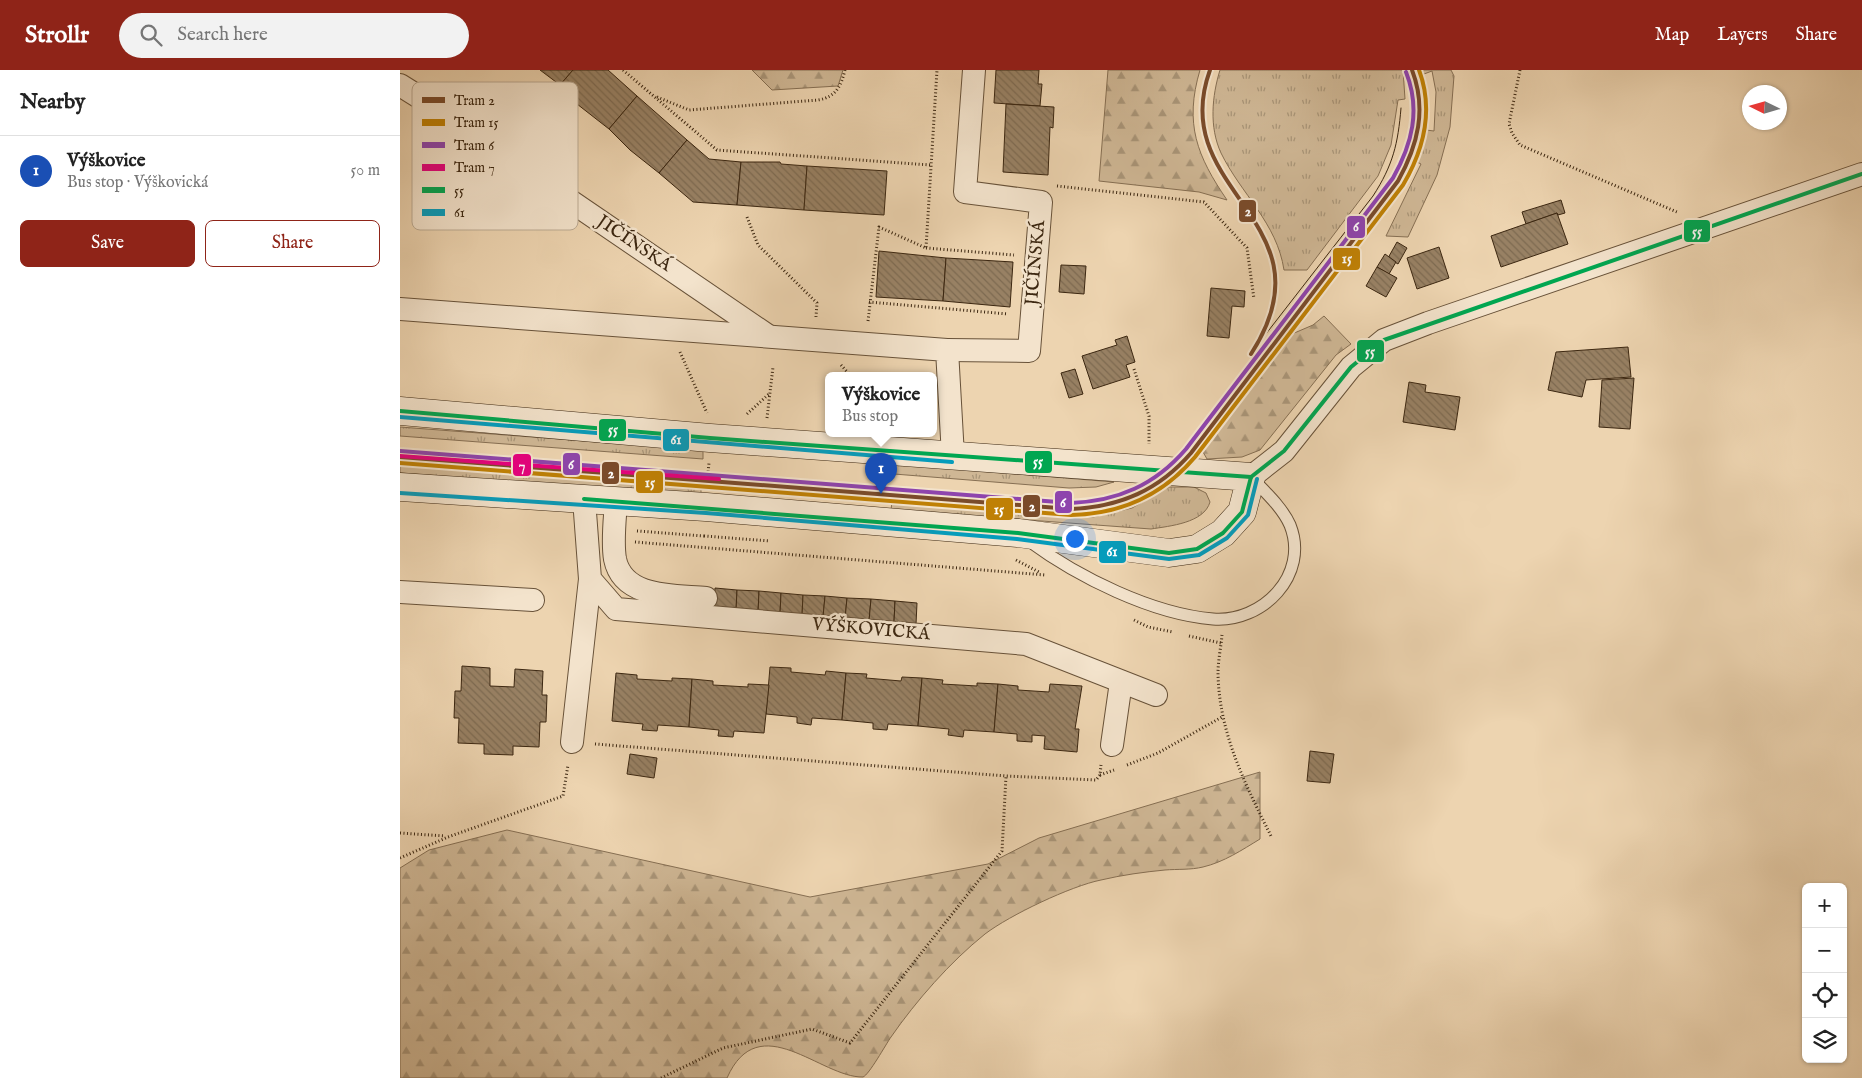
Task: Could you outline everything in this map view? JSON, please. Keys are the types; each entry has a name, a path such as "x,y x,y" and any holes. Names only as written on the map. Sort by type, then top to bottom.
{"street":[{"name":"JIČÍNSKÁ","path":"400,309 671,331 768,336 947,350 1029,351 1041,202 965,192 974,70"},
{"name":"JIČÍNSKÁ","path":"400,86 412,93"},
{"path":"400,486 1018,533 1169,553 1183,552 1211,542 1228,528 1242,512 1251,477 1284,451 1351,367 1384,340 1428,322 1862,174"},
{"name":"JIČÍNSKÁ","path":"578,206 768,336"},
{"path":"947,350 953,456"},
{"path":"400,411 953,456 1251,477"},
{"path":"572,742 590,578 584,499"},
{"path":"616,501 615,559 622,577 642,591 706,598"},
{"name":"VÝŠKOVICKÁ","path":"590,578 616,609 1026,644 1156,695"},
{"path":"400,592 533,600"},
{"path":"1112,745 1121,682"}],"lane":[{"path":"1018,533 1056,561 1135,598 1176,612 1224,619 1244,615 1263,606 1283,585 1289,576 1294,548 1288,521 1251,477"}],"path":[{"path":"623,70 717,150 931,165"},
{"path":"652,94 689,110 818,100 826,99 838,90 845,70"},
{"path":"926,248 937,70"},
{"path":"1520,70 1509,124 1512,133 1520,145 1682,214"},
{"path":"1051,185 1204,202 1247,248 1254,299"},
{"path":"747,217 758,245 818,303 813,341"},
{"path":"866,344 869,302 879,227 926,248 1018,256"},
{"path":"869,302 1013,314"},
{"path":"766,426 773,367"},
{"path":"1134,369 1149,416 1149,451"},
{"path":"743,418 771,393"},
{"path":"704,536 772,541"},
{"path":"615,540 1045,575"},
{"path":"1006,559 1016,560 1054,579"},
{"path":"1131,618 1148,627 1221,643"},
{"path":"1224,619 1218,673 1222,717 1234,761 1271,836"},
{"path":"1125,766 1158,752 1222,717"},
{"path":"400,858 448,837 563,796 572,742 1006,776 1096,780 1100,775 1117,769"},
{"path":"1100,775 1102,747 1112,745"},
{"path":"661,1078 722,1048 812,1029 850,1043 1002,850 1006,776"},
{"path":"400,833 448,837"}],"green space":[{"path":"752,70 843,70 838,86 772,90"},
{"path":"1108,70 1200,70 1193,107 1196,139 1208,169 1227,200 1199,192 1099,181"},
{"path":"1220,70 1403,70 1405,99 1398,100 1391,145 1378,176 1307,270 1284,270 1280,253 1266,223 1221,153 1213,122 1215,90"},
{"path":"1422,70 1451,70 1454,76 1450,127 1437,175 1408,237 1386,236 1421,164 1415,161 1426,130 1434,131 1436,92 1432,71 1424,74"},
{"path":"1324,316 1351,344 1336,355 1260,450 1242,457 1207,459 1203,452 1204,447 1292,334 1313,325"},
{"path":"400,427 703,450 703,459 400,436"},
{"path":"400,464 701,487 701,496 400,473"},
{"path":"894,464 1114,482 1096,487 1069,488 894,474"},
{"path":"1168,487 1194,487 1206,493 1210,502 1207,509 1194,519 1176,525 1151,529 891,510 892,501 1093,517 1132,508"},
{"path":"1260,772 1260,839 1226,859 1211,865 1194,869 1141,873 1088,883 1041,902 1009,918 972,945 934,982 901,1023 863,1077 846,1074 791,1051 773,1046 756,1048 740,1057 727,1078 400,1078 400,868 429,850 507,830 810,897 988,864 1039,838"}],"building":[{"path":"540,70 573,70 563,82 556,82"},
{"path":"573,70 608,70 637,96 609,129 578,105 578,82 563,82"},
{"path":"996,70 1039,70 1038,84 1042,84 1040,106 994,103"},
{"path":"637,96 687,140 659,173 630,150 609,129"},
{"path":"1006,104 1054,107 1053,128 1050,127 1048,175 1003,172"},
{"path":"687,140 709,159 741,162 737,205 693,202 659,173"},
{"path":"741,162 780,162 781,164 807,166 804,210 737,205"},
{"path":"807,166 887,171 884,215 804,210"},
{"path":"1561,200 1565,213 1558,215 1557,213 1526,224 1522,212"},
{"path":"1557,213 1568,244 1501,267 1491,236"},
{"path":"1397,242 1407,248 1398,264 1388,258"},
{"path":"1439,247 1449,278 1417,289 1407,258"},
{"path":"879,251 946,258 943,301 876,297"},
{"path":"1385,254 1396,262 1389,274 1377,267"},
{"path":"946,258 1013,262 1010,307 943,301"},
{"path":"1061,265 1086,266 1084,294 1059,292"},
{"path":"1377,267 1397,278 1386,297 1366,286"},
{"path":"1211,288 1245,291 1244,307 1232,306 1229,338 1207,336"},
{"path":"1127,336 1135,362 1126,365 1130,377 1093,389 1082,356 1117,345 1115,340"},
{"path":"1628,347 1631,377 1586,380 1582,397 1548,390 1556,352"},
{"path":"1075,369 1083,394 1069,398 1061,373"},
{"path":"1634,378 1630,429 1599,427 1602,380"},
{"path":"1409,382 1426,385 1425,392 1460,397 1455,430 1403,422"},
{"path":"715,588 737,590 736,611 714,610"},
{"path":"737,590 759,591 758,613 736,611"},
{"path":"759,591 781,593 780,614 758,613"},
{"path":"781,593 803,595 802,616 780,614"},
{"path":"803,595 825,596 823,617 802,616"},
{"path":"825,596 847,598 845,619 823,617"},
{"path":"847,598 871,599 869,621 845,619"},
{"path":"871,599 895,601 894,622 869,621"},
{"path":"895,601 917,603 916,624 894,622"},
{"path":"462,666 490,668 490,686 514,687 515,669 543,671 542,695 547,695 546,722 540,722 539,747 513,746 513,755 484,754 484,744 458,743 459,718 454,718 455,691 461,691"},
{"path":"770,667 791,668 791,672 825,675 826,671 846,673 842,720 812,718 811,725 797,723 797,717 766,714"},
{"path":"616,673 637,675 637,679 672,681 672,678 692,679 689,727 658,725 657,731 642,730 643,724 612,721"},
{"path":"846,673 867,674 866,678 901,681 902,677 922,678 918,726 888,724 887,730 873,729 873,723 842,720"},
{"path":"922,678 943,680 942,684 977,686 977,683 998,684 994,732 964,730 963,737 948,735 949,729 918,726"},
{"path":"692,679 713,681 713,685 748,687 748,684 769,685 764,733 734,731 733,737 718,736 719,730 689,727"},
{"path":"998,684 1018,686 1018,690 1049,692 1050,684 1082,686 1075,729 1079,729 1077,752 1044,749 1045,736 1032,735 1032,742 1017,741 1017,734 994,732"},
{"path":"1310,751 1334,754 1330,783 1307,781"},
{"path":"630,754 657,758 654,778 627,774"}],"tram line":[{"name":"2","path":"1210,70 1202,112 1210,148 1226,179 1264,238 1275,271 1272,309 1251,354"},
{"name":"2","path":"400,457 1071,509 1089,508 1122,500 1137,494 1166,477 1191,453 1398,181 1411,154 1418,127 1419,99 1417,84 1412,70"},
{"name":"15","path":"400,463 1071,515 1107,511 1124,506 1139,500 1169,482 1195,457 1403,185 1416,157 1424,129 1426,100 1419,70"},
{"name":"6","path":"400,451 1071,503 1088,502 1120,495 1162,472 1186,449 1393,178 1405,152 1412,126 1413,100 1406,72"},
{"path":"1262,339 1380,185 1393,154 1401,108"},
{"name":"7","path":"400,456 719,479"}],"transit line":[{"name":"55","path":"1251,477 1284,451 1351,367 1384,340 1862,174"},
{"name":"55","path":"400,411 710,438 1251,477"},
{"name":"61","path":"400,417 952,462"},
{"name":"55","path":"584,499 1018,533 1169,553 1197,549 1223,533 1242,512 1251,477"},
{"name":"61","path":"400,493 706,513 1017,539 1169,559 1199,555 1227,538 1248,515 1257,479"}],"place":[{"name":"Výškovice","path":"881,494"}]}
